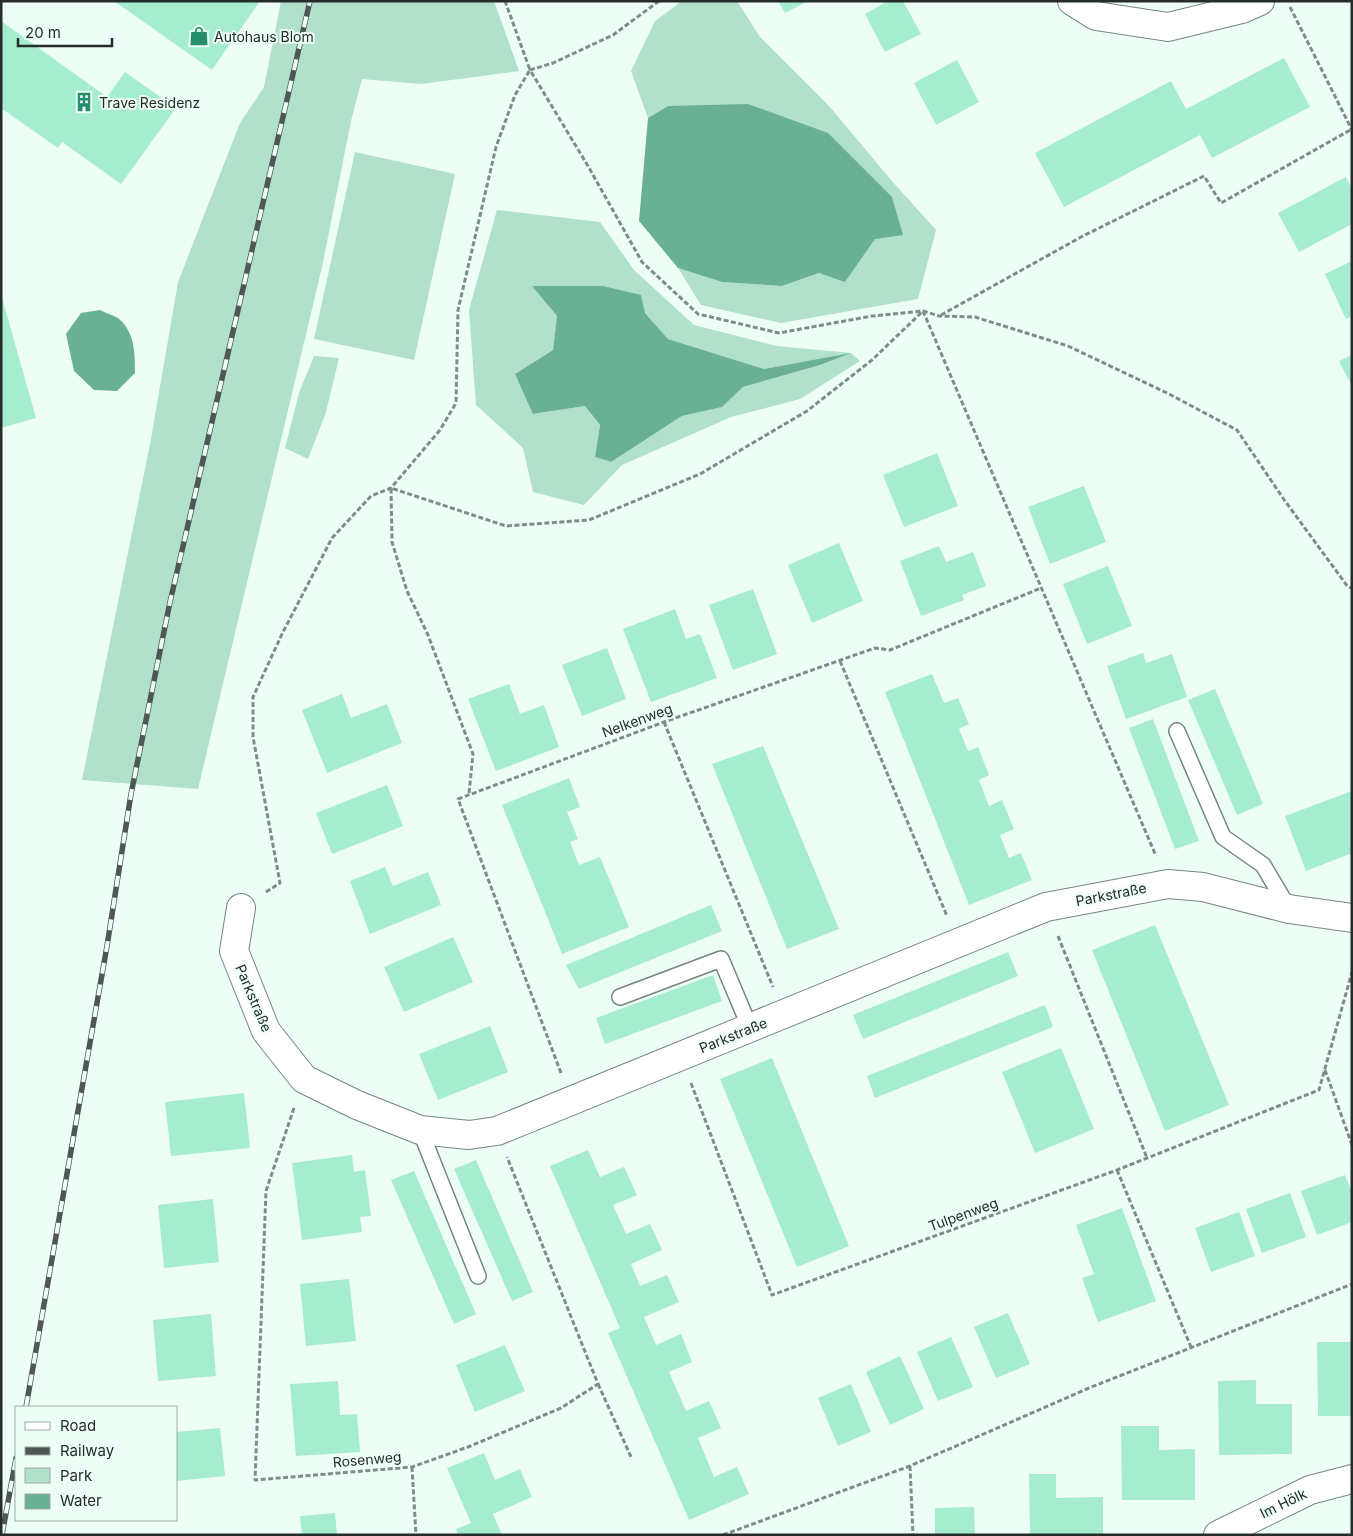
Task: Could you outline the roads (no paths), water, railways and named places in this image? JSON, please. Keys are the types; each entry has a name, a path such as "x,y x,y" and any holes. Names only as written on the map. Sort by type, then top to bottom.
{"street":[{"path":"1072,1 1096,16 1168,27 1242,9 1260,1"},
{"name":"Parkstraße","path":"241,908 234,951 266,1030 304,1079 357,1105 420,1130 469,1135 496,1131 1046,906 1168,884 1203,887 1289,909 1352,918"},
{"name":"Im Hölk","path":"1218,1535 1310,1490 1352,1479"}],"lane":[{"path":"1177,732 1223,837 1263,865 1289,909"},
{"path":"620,997 721,959 750,1028"},
{"path":"420,1130 478,1276"}],"water":[{"path":"748,104 828,133 892,197 903,235 875,239 845,282 819,273 782,286 722,282 678,268 639,221 648,118 668,106"},
{"path":"532,286 603,286 641,295 645,313 668,339 764,369 851,353 820,365 743,387 722,407 682,416 611,462 595,457 600,425 585,406 533,414 515,374 553,350 557,316"},
{"path":"100,310 118,318 124,324 133,343 135,373 117,391 94,390 74,371 66,334 81,313"}],"railway":[{"path":"26,1406 107,946 131,794 170,602 310,1"},
{"path":"2,1535 15,1464"}],"place":[{"name":"Autohaus Blom","path":"199,36"},
{"name":"Trave Residenz","path":"84,102"}]}
